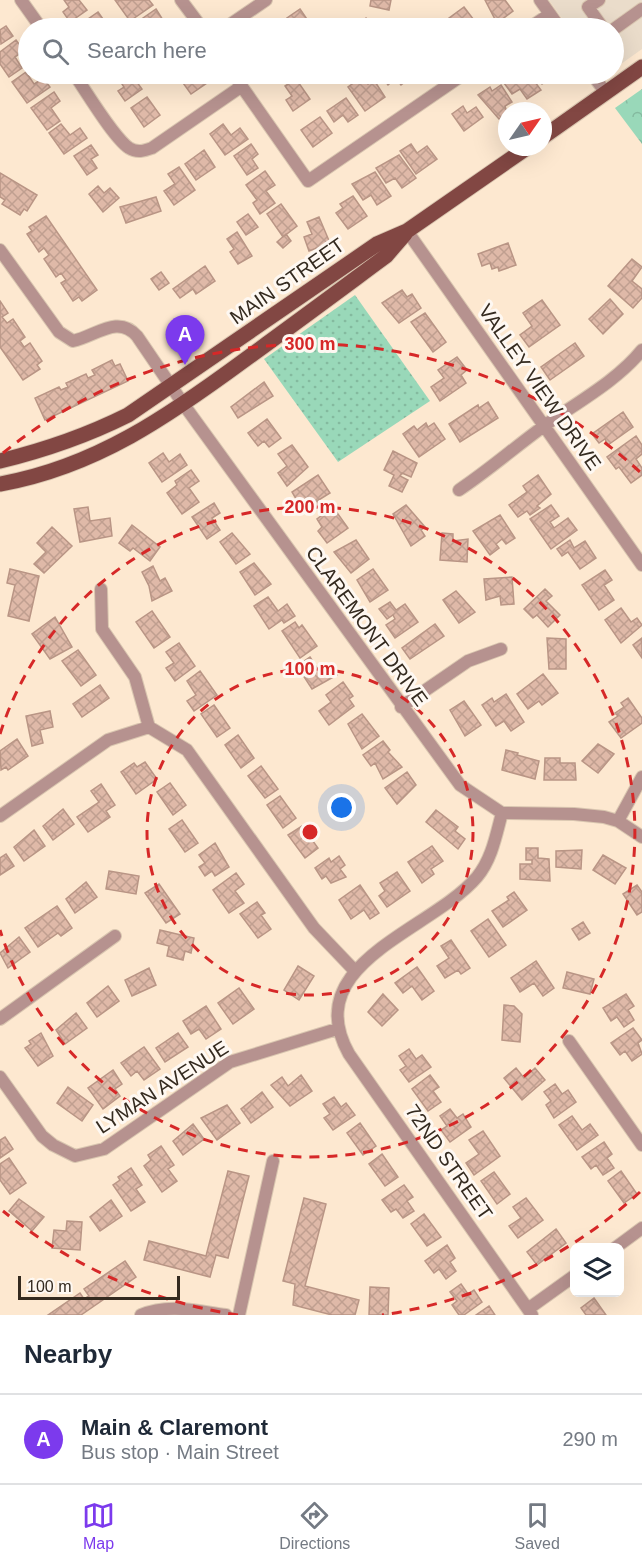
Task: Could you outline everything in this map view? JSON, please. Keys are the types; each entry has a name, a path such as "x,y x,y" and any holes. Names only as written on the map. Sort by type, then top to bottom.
{"main road":[{"path":"624,80 642,67"},
{"path":"552,131 618,84"},
{"name":"MAIN STREET","path":"0,461 48,450 128,416 376,244 407,231 515,156"},
{"name":"MAIN STREET","path":"0,483 53,471 96,456 133,437 184,405 386,256 407,231"}],"street":[{"path":"21,0 34,18"},
{"path":"182,0 195,18"},
{"path":"240,18 266,0"},
{"path":"540,0 553,18"},
{"path":"596,18 588,7 599,0"},
{"path":"624,19 638,6"},
{"path":"544,18 550,14"},
{"path":"81,84 119,137 129,148 142,152 152,148 243,86 308,181 449,84"},
{"path":"599,84 606,93"},
{"name":"VALLEY VIEW DRIVE","path":"407,231 642,565"},
{"name":"CLAREMONT DRIVE","path":"0,250 59,332 73,342 116,325 130,327 401,707 460,785 502,813"},
{"path":"459,490 492,468 543,426 624,368 642,350"},
{"path":"101,589 102,629 135,677 149,727 180,744 191,756 314,928 354,970"},
{"path":"401,707 468,661 501,649"},
{"path":"0,816 108,740 149,727"},
{"path":"618,821 642,777"},
{"path":"337,1029 339,996 354,970 467,888 487,862 502,813 574,814 618,821 642,837"},
{"path":"0,1019 115,936"},
{"name":"LYMAN AVENUE","path":"0,1077 42,1136 53,1145 77,1155 104,1149 230,1062 337,1029"},
{"name":"72ND STREET","path":"337,1029 349,1054 530,1312"},
{"path":"569,1041 642,1145"},
{"path":"239,1315 273,1161"},
{"path":"622,1243 642,1228"},
{"path":"530,1312 570,1279"},
{"path":"141,1315 153,1310 176,1308 226,1315"}],"shaded area":[{"path":"549,0 642,0 642,49 624,62 624,18 562,18"}],"green space":[{"path":"642,89 642,144 615,108"},
{"path":"355,295 430,401 338,462 264,359"}],"building":[{"path":"64,0 79,0 87,10 76,18 67,18 63,12 69,7"},
{"path":"115,0 149,0 153,5 134,18 128,18"},
{"path":"371,0 391,0 389,10 370,6"},
{"path":"485,0 505,0 513,11 504,18 494,18"},
{"path":"464,7 472,18 449,18"},
{"path":"156,9 162,18 143,18"},
{"path":"300,9 306,18 287,18"},
{"path":"98,12 102,18 89,18"},
{"path":"6,26 13,36 1,44 0,30"},
{"path":"16,40 18,43 18,55 15,57 18,62 18,71 9,77 0,64 0,52"},
{"path":"18,78 18,84 48,84 50,87 27,103 12,82"},
{"path":"122,84 138,84 142,89 125,101 118,91 124,87"},
{"path":"184,84 206,84 191,94"},
{"path":"300,84 310,99 293,111 286,100 292,96 285,86"},
{"path":"352,84 377,84 385,97 365,111 348,87"},
{"path":"505,84 536,84 541,90 527,99 520,89 512,94"},
{"path":"501,85 512,102 498,102 498,118 478,95 490,87 492,91"},
{"path":"54,92 60,101 51,108 60,121 47,130 31,108"},
{"path":"147,97 160,115 144,127 131,108"},
{"path":"346,98 358,115 348,122 343,115 334,122 327,111"},
{"path":"463,106 467,113 476,107 483,117 464,131 452,114"},
{"path":"320,117 332,133 313,147 301,130"},
{"path":"61,124 70,135 80,128 87,138 64,154 49,133"},
{"path":"223,124 231,135 240,128 248,139 225,155 210,134"},
{"path":"251,144 258,154 252,159 258,168 247,175 234,156"},
{"path":"411,144 417,153 427,146 437,159 416,174 400,151"},
{"path":"91,145 98,155 91,159 97,168 87,175 74,156"},
{"path":"204,150 215,167 196,180 185,164"},
{"path":"399,155 416,178 402,188 395,178 386,183 376,168"},
{"path":"179,167 195,190 174,205 164,191 175,184 168,174"},
{"path":"265,171 275,185 266,191 275,203 260,214 253,203 257,200 246,185"},
{"path":"375,172 391,196 377,205 371,195 363,200 352,184"},
{"path":"0,173 37,195 27,211 24,209 20,215 2,204 5,200 0,197"},
{"path":"98,186 104,193 110,188 119,198 103,212 89,194"},
{"path":"353,196 367,216 348,229 336,213 343,208 340,204"},
{"path":"156,197 161,211 126,223 120,207"},
{"path":"281,204 297,226 283,237 267,214"},
{"path":"248,214 258,227 246,235 237,222"},
{"path":"46,216 97,290 82,301 79,297 73,301 61,283 66,280 61,273 56,277 44,259 49,255 44,248 39,252 27,234 32,231 29,227"},
{"path":"319,217 330,243 309,251 304,237 312,234 307,222"},
{"path":"237,232 252,256 238,264 230,252 234,249 227,239"},
{"path":"286,234 291,241 283,248 277,242"},
{"path":"508,243 516,265 499,271 498,267 492,269 490,263 482,266 478,254"},
{"path":"632,259 642,267 632,281 642,289 642,298 633,308 608,286"},
{"path":"205,266 215,281 196,294 193,289 180,298 173,289"},
{"path":"161,272 169,283 159,290 151,279"},
{"path":"402,290 407,297 412,294 421,308 399,323 382,303"},
{"path":"610,299 623,314 603,334 589,319"},
{"path":"542,300 560,325 529,347 520,335 532,326 523,313"},
{"path":"0,301 8,313 2,317 7,323 13,319 25,337 20,341 24,347 30,343 42,361 37,365 40,369 23,380 0,347"},
{"path":"425,313 446,342 433,352 411,322"},
{"path":"575,343 584,356 550,380 541,367"},
{"path":"457,357 467,370 461,375 466,383 440,401 431,387 444,378 438,370"},
{"path":"112,360 115,366 120,364 128,381 45,420 35,398 59,387 61,390 68,387 66,383 86,374 88,378 95,375 92,370"},
{"path":"264,382 273,396 238,418 231,407"},
{"path":"488,402 498,418 460,442 449,424 478,405 479,408"},
{"path":"623,412 633,427 608,445 605,439 599,443 592,434"},
{"path":"267,419 281,438 269,447 264,441 258,446 248,433"},
{"path":"426,423 428,427 434,423 445,439 419,457 403,434 414,426 417,430"},
{"path":"636,436 642,445 642,454 636,459 642,468 642,475 631,483 619,467 616,469 607,457"},
{"path":"292,445 308,467 287,486 278,473 287,466 278,454"},
{"path":"393,451 417,463 411,477 402,473 400,476 408,480 402,492 389,486 394,475 384,470"},
{"path":"163,453 169,462 180,454 187,465 162,482 149,463"},
{"path":"191,470 199,481 189,488 199,502 182,514 167,493 177,485 175,481"},
{"path":"318,475 330,493 317,501 320,505 310,512 303,502 299,504 292,492"},
{"path":"538,475 551,494 537,506 540,508 530,515 527,511 518,517 509,505 527,492 523,486"},
{"path":"214,503 220,513 212,518 220,530 207,539 192,517"},
{"path":"406,505 425,527 421,530 425,536 411,546 393,514"},
{"path":"551,505 559,516 550,522 554,528 568,518 577,530 551,549 530,519"},
{"path":"88,507 90,521 110,518 112,536 80,542 74,509"},
{"path":"333,507 348,528 327,543 318,531 322,527 317,519"},
{"path":"500,515 515,538 506,544 502,539 496,544 499,548 490,555 473,531"},
{"path":"132,525 160,547 150,561 133,548 130,551 119,543"},
{"path":"52,527 72,546 44,573 34,564 46,552 37,543"},
{"path":"232,533 250,554 236,564 220,542"},
{"path":"442,533 453,534 453,541 468,539 467,562 440,560"},
{"path":"356,540 369,559 351,573 334,552"},
{"path":"570,540 574,548 585,541 596,558 580,569 568,552 562,556 557,549"},
{"path":"254,563 271,584 255,595 240,572"},
{"path":"153,566 160,581 165,578 172,591 152,601 149,586 142,572"},
{"path":"10,569 39,576 29,621 8,616 15,585 7,583"},
{"path":"373,569 388,590 370,602 357,580"},
{"path":"605,570 612,580 604,585 614,600 599,610 582,585"},
{"path":"512,577 514,604 501,605 500,596 486,600 484,579"},
{"path":"545,589 552,596 546,601 560,615 548,627 537,615 533,618 524,609"},
{"path":"456,591 475,612 459,623 443,600"},
{"path":"268,597 278,611 287,604 295,616 284,623 282,620 269,629 254,606"},
{"path":"390,602 396,610 405,604 418,622 395,638 386,625 395,619 393,615 387,619 379,609"},
{"path":"621,608 631,622 637,618 642,625 621,643 605,620"},
{"path":"152,611 170,637 154,648 136,622"},
{"path":"55,617 72,647 50,659 32,634"},
{"path":"295,622 299,628 302,625 317,646 300,658 282,631"},
{"path":"435,624 444,636 410,659 402,648"},
{"path":"547,638 566,639 566,669 549,669"},
{"path":"642,638 642,658 633,645"},
{"path":"179,643 195,666 175,681 166,668 174,663 166,652"},
{"path":"78,650 96,675 81,686 62,661"},
{"path":"310,657 319,671 329,665 337,675 312,689 297,666"},
{"path":"200,671 217,695 194,711 187,701 196,695 187,681"},
{"path":"543,674 558,693 542,705 539,701 528,709 517,694"},
{"path":"343,682 353,696 349,699 354,706 329,725 319,711 331,702 326,695"},
{"path":"100,685 109,698 82,717 73,704"},
{"path":"506,694 524,722 511,731 504,721 496,726 482,705 492,698 494,702"},
{"path":"628,698 642,718 642,723 621,738 609,722 618,716 615,713 624,707 621,703"},
{"path":"464,701 481,725 465,736 450,710"},
{"path":"214,705 230,728 217,737 201,714"},
{"path":"50,711 53,727 40,730 43,743 32,746 26,716"},
{"path":"362,714 379,736 362,749 348,724"},
{"path":"238,735 254,758 241,768 225,745"},
{"path":"17,739 28,756 8,770 6,767 1,770 0,751"},
{"path":"383,741 390,750 388,752 402,767 383,779 375,763 371,766 363,755"},
{"path":"598,744 614,754 598,773 582,761"},
{"path":"506,750 539,761 535,779 502,770"},
{"path":"545,758 560,758 560,763 575,763 576,780 544,780"},
{"path":"145,762 157,779 136,794 121,772 134,763 137,767"},
{"path":"261,766 278,789 265,798 248,776"},
{"path":"407,772 416,785 397,804 385,788"},
{"path":"170,783 186,805 173,815 157,792"},
{"path":"101,784 115,805 106,811 110,817 88,832 77,817 99,802 91,791"},
{"path":"280,796 296,818 283,828 267,805"},
{"path":"63,809 74,824 53,840 43,826"},
{"path":"436,810 458,827 455,831 465,839 458,849 426,822"},
{"path":"182,820 198,843 185,852 169,829"},
{"path":"302,826 318,848 305,858 288,835"},
{"path":"34,830 45,846 24,861 14,847"},
{"path":"215,843 229,867 215,876 212,871 205,876 199,867 205,863 199,855"},
{"path":"432,846 443,861 431,869 434,874 422,883 408,862"},
{"path":"526,848 538,848 538,858 549,859 550,881 520,879 520,864 532,864 532,860 526,860"},
{"path":"582,850 581,869 556,867 556,851"},
{"path":"6,854 14,866 0,875 0,858"},
{"path":"603,855 626,868 615,884 593,870"},
{"path":"339,856 345,865 340,869 346,877 331,883 326,876 322,879 315,868 329,858 331,862"},
{"path":"109,871 139,876 136,894 106,889"},
{"path":"397,872 410,891 387,907 379,896 385,891 380,883"},
{"path":"236,873 244,884 235,891 244,903 229,913 213,890"},
{"path":"86,882 97,897 75,913 66,899"},
{"path":"159,884 180,914 166,923 145,893"},
{"path":"360,885 379,913 370,919 364,910 351,919 339,900"},
{"path":"637,885 642,892 642,912 637,915 623,894"},
{"path":"514,892 527,910 503,927 492,911 509,900 507,897"},
{"path":"257,902 265,913 261,915 271,929 258,938 240,914"},
{"path":"57,906 72,928 61,936 58,933 38,947 25,928"},
{"path":"488,919 506,945 489,957 471,931"},
{"path":"583,922 590,933 579,940 572,929"},
{"path":"160,930 194,938 191,953 185,951 183,960 167,956 169,946 157,943"},
{"path":"19,937 30,952 8,968 0,953"},
{"path":"451,940 470,968 461,974 458,970 445,978 437,966 449,958 441,946"},
{"path":"536,961 554,988 543,996 534,983 520,992 511,978"},
{"path":"298,966 314,976 299,1000 284,990"},
{"path":"417,967 434,991 422,1000 412,986 403,993 395,983"},
{"path":"149,968 156,985 132,996 125,980"},
{"path":"567,972 594,979 590,994 563,988"},
{"path":"108,986 119,1001 97,1017 87,1003"},
{"path":"239,988 254,1009 233,1024 218,1003"},
{"path":"383,994 398,1010 382,1026 368,1012"},
{"path":"626,994 634,1006 628,1010 634,1020 624,1027 617,1017 611,1021 603,1008"},
{"path":"504,1005 514,1006 522,1014 520,1042 502,1040"},
{"path":"206,1006 221,1029 206,1039 199,1029 191,1034 183,1021"},
{"path":"76,1013 87,1028 65,1044 56,1030"},
{"path":"633,1028 642,1040 638,1043 642,1054 632,1061 625,1051 620,1055 611,1043"},
{"path":"41,1033 53,1056 38,1066 25,1048 31,1044 29,1041"},
{"path":"178,1033 188,1047 165,1062 156,1048"},
{"path":"144,1047 160,1069 144,1080 137,1071 131,1076 121,1063"},
{"path":"409,1049 416,1059 422,1055 431,1067 409,1082 400,1070 406,1066 399,1056"},
{"path":"516,1068 524,1078 535,1068 545,1080 522,1100 504,1078"},
{"path":"113,1070 122,1084 115,1089 120,1096 103,1109 88,1088"},
{"path":"301,1075 312,1091 290,1106 271,1085 282,1077 288,1086"},
{"path":"430,1075 439,1087 433,1091 441,1102 428,1111 412,1089"},
{"path":"555,1084 562,1094 568,1090 576,1102 554,1118 546,1105 551,1101 544,1092"},
{"path":"68,1087 93,1105 82,1121 57,1103"},
{"path":"262,1092 273,1107 251,1123 241,1109"},
{"path":"334,1097 341,1107 346,1103 355,1115 333,1130 324,1118 330,1114 323,1104"},
{"path":"227,1105 240,1123 217,1140 201,1118"},
{"path":"450,1109 457,1118 463,1114 471,1127 450,1142 441,1130 447,1126 440,1116"},
{"path":"572,1116 582,1130 590,1124 598,1135 577,1150 559,1125"},
{"path":"360,1123 376,1146 363,1155 347,1133"},
{"path":"193,1124 204,1139 183,1155 173,1141"},
{"path":"483,1131 500,1156 474,1175 466,1163 479,1154 469,1140"},
{"path":"5,1137 13,1149 0,1158 0,1140"},
{"path":"604,1142 612,1154 607,1158 614,1168 603,1175 596,1165 591,1169 582,1157"},
{"path":"161,1146 174,1165 168,1169 177,1181 162,1192 144,1166 151,1160 148,1155"},
{"path":"382,1154 398,1177 385,1186 369,1164"},
{"path":"9,1158 26,1183 10,1194 0,1180 0,1164"},
{"path":"131,1168 142,1185 136,1189 145,1202 131,1211 113,1185 120,1180 118,1177"},
{"path":"228,1171 249,1176 228,1258 216,1255 210,1277 144,1260 149,1241 206,1256"},
{"path":"621,1171 637,1194 624,1203 608,1181"},
{"path":"494,1172 510,1194 497,1204 481,1181"},
{"path":"404,1185 413,1197 407,1201 414,1211 403,1218 396,1209 391,1212 382,1200"},
{"path":"304,1198 326,1204 305,1286 359,1300 355,1315 332,1315 293,1305 295,1284 283,1281"},
{"path":"526,1198 543,1220 518,1238 509,1226 521,1218 513,1207"},
{"path":"19,1199 44,1217 32,1231 9,1211"},
{"path":"111,1200 122,1216 100,1231 90,1217"},
{"path":"424,1214 441,1237 427,1246 411,1224"},
{"path":"67,1221 82,1222 80,1250 52,1248 54,1230 66,1231"},
{"path":"556,1229 566,1243 537,1265 527,1252"},
{"path":"447,1245 455,1258 450,1262 456,1271 446,1279 439,1269 434,1273 425,1261"},
{"path":"125,1261 136,1277 81,1315 48,1315 80,1293 84,1299 89,1296 84,1289"},
{"path":"461,1284 468,1294 474,1290 482,1302 464,1315 459,1315 452,1305 457,1301 450,1292"},
{"path":"370,1287 389,1288 388,1315 369,1315"},
{"path":"594,1298 606,1315 586,1315 581,1308"},
{"path":"489,1306 495,1315 476,1315"}],"place":[{"name":"Main & Claremont","path":"185,365"}]}
